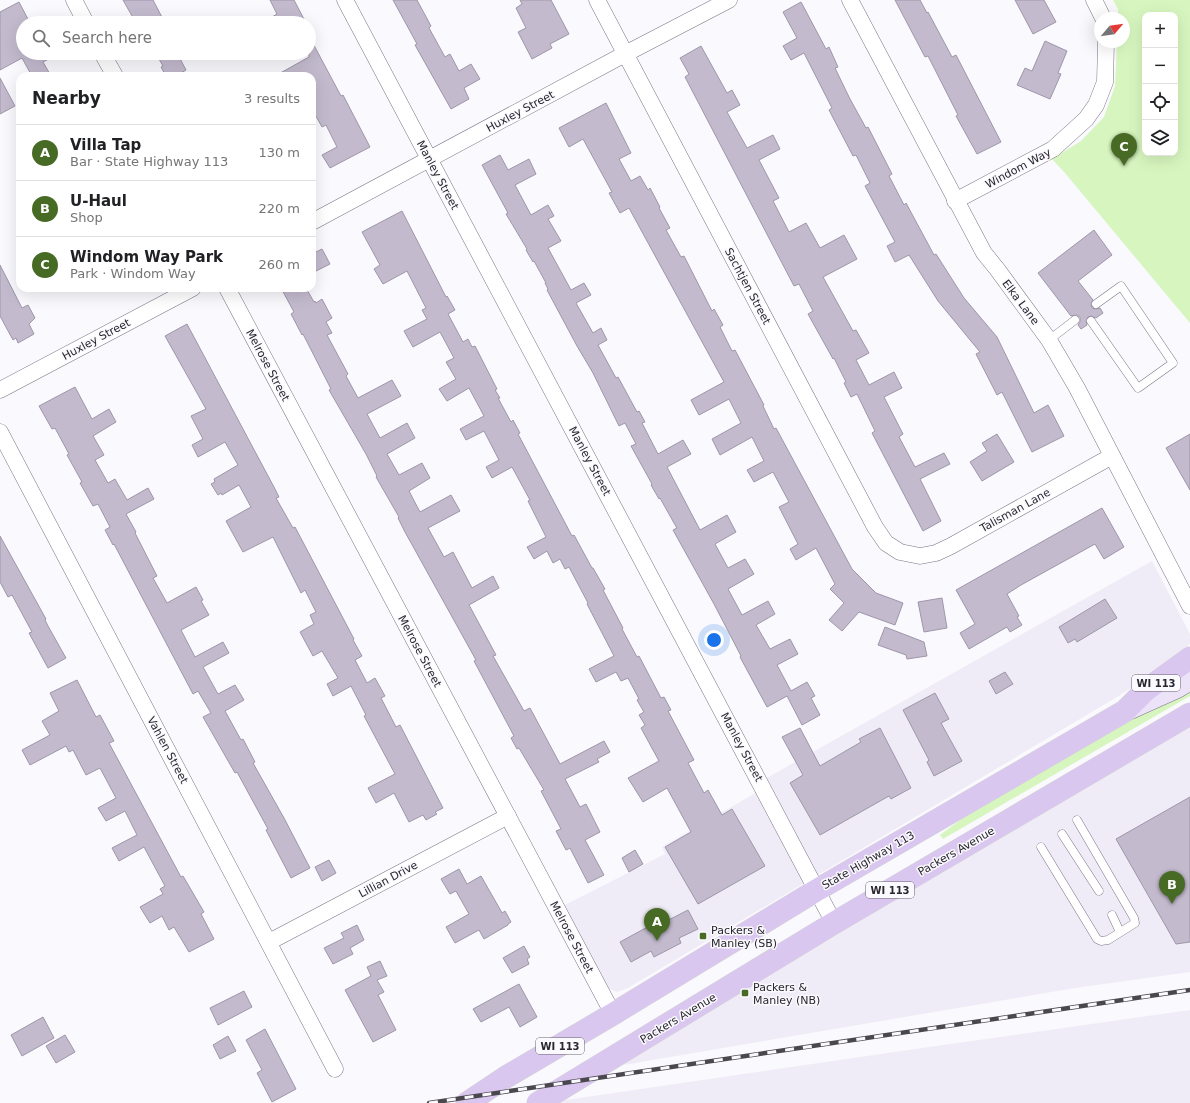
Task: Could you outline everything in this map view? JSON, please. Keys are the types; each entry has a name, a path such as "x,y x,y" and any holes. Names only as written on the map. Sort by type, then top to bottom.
{"main road":[{"name":"WI 113","path":"1125,711 1146,690 1190,658"},
{"path":"1125,711 1177,687 1190,679"},
{"name":"State Highway 113","path":"613,1014 817,890 1125,711"},
{"name":"Packers Avenue","path":"538,1103 834,922 1190,714"},
{"name":"WI 113","path":"466,1103 506,1077 613,1014"}],"street":[{"path":"74,0 82,16"},
{"name":"Manley Street","path":"345,0 834,922"},
{"name":"Sachtjen Street","path":"597,0 875,527 886,543 900,552 915,555"},
{"name":"Huxley Street","path":"316,220 625,54 729,0"},
{"name":"Elka Lane","path":"850,0 955,201 984,253 1049,340 1077,388 1190,606"},
{"path":"1094,0 1099,12"},
{"name":"Windom Way","path":"955,201 1053,149 1086,119 1096,105 1105,82 1106,48"},
{"path":"106,60 113,72"},
{"name":"Huxley Street","path":"0,390 185,292"},
{"name":"Melrose Street","path":"229,292 613,1014"},
{"name":"Vahlen Street","path":"0,432 335,1068"},
{"name":"Talisman Lane","path":"915,555 920,556 936,553 951,546 1112,456"},
{"name":"Lillian Drive","path":"269,942 508,816"}],"lane":[{"path":"1091,321 1138,388 1173,363 1121,286 1096,304"},
{"path":"1049,340 1075,320"},
{"path":"1041,847 1097,939 1101,942 1108,940 1134,924 1134,918 1077,820"},
{"path":"1062,834 1099,891"},
{"path":"1112,915 1120,932"}],"shaded area":[{"path":"1152,561 1190,635 1190,643 1186,650 1117,697 628,988 617,992 608,988 563,906 665,854 662,847 769,785 765,779"},
{"path":"1190,714 1190,972 1075,988 594,1070"},
{"path":"1190,1010 1190,1103 545,1103 929,1047"}],"green space":[{"path":"1113,0 1190,0 1190,323 1052,159 1081,141 1104,117 1115,86 1117,48 1130,48 1130,12 1118,12"},
{"path":"1190,683 1190,696 943,839 940,835 968,814"}],"building":[{"path":"123,0 153,0 161,16 132,16"},
{"path":"270,0 294,0 302,16 274,16 277,14"},
{"path":"393,0 417,0 431,26 429,28 445,57 450,54 459,71 471,64 480,79 464,88 469,99 451,109 415,45 417,44"},
{"path":"520,0 551,0 569,34 550,44 552,48 532,59 518,32 526,28 516,8 522,4"},
{"path":"895,0 920,0 952,57 956,55 1001,142 977,154 956,116 958,115 928,56 925,57"},
{"path":"1015,0 1044,0 1056,22 1033,34"},
{"path":"19,2 26,16 16,16 16,60 18,60 0,70 0,12"},
{"path":"801,2 826,49 829,47 838,67 835,68 850,99 866,128 868,127 892,174 889,176 904,205 906,203 934,255 936,254 964,298 997,337 1034,413 1048,405 1064,436 1032,452 1002,392 997,395 976,354 980,352 938,301 909,255 895,262 887,246 895,242 865,186 870,183 856,155 853,156 829,110 832,108 804,53 791,60 783,46 797,38 783,12"},
{"path":"1045,41 1067,51 1058,73 1061,74 1050,99 1017,85 1025,68 1032,71"},
{"path":"701,46 727,93 732,90 740,105 727,112 747,148 773,135 780,149 759,160 779,198 773,201 789,232 806,223 820,248 844,235 857,259 823,277 853,331 856,330 869,353 856,360 869,385 894,372 902,388 884,397 903,434 899,437 915,467 944,453 950,464 920,479 941,521 923,531 872,433 875,431 857,394 851,397 844,383 846,382 834,358 833,359 808,314 813,311 799,284 794,286 685,77 689,74 680,58"},
{"path":"316,49 341,96 343,95 370,147 330,168 322,155 337,147 326,125 322,127 316,116 316,72 282,72 304,60 316,60"},
{"path":"23,60 47,60 43,62 49,72 30,72"},
{"path":"160,60 181,60 186,70 183,72 164,72 161,67 163,66"},
{"path":"0,78 15,106 0,114"},
{"path":"606,103 631,153 619,159 631,181 640,176 648,190 650,188 670,228 666,230 681,257 684,256 712,311 714,309 723,325 720,327 732,351 735,350 764,405 763,406 774,429 776,428 852,569 876,593 903,603 895,625 859,612 842,631 829,620 844,603 830,589 835,584 816,548 796,560 790,549 798,544 779,507 789,502 773,472 754,482 747,470 764,461 752,437 720,455 712,439 741,423 729,399 699,415 691,400 724,382 629,208 620,213 609,193 612,192 583,139 569,147 559,128"},
{"path":"500,155 508,170 529,159 536,174 515,185 531,215 548,205 554,216 548,219 561,241 548,248 571,290 584,283 591,295 576,303 593,333 601,328 607,340 598,345 637,412 639,411 645,422 642,423 658,454 683,440 691,454 667,467 700,530 727,515 736,532 715,544 728,568 745,559 754,574 728,589 742,615 768,601 775,614 756,625 770,649 790,639 798,654 777,665 791,691 807,682 815,696 811,698 820,715 802,725 787,696 767,707 740,657 741,656 714,604 673,530 677,528 651,485 652,484 631,446 636,444 625,423 619,426 593,373 547,290 546,283 506,214 508,213 482,165"},
{"path":"402,211 446,297 447,296 455,310 448,314 463,342 468,339 472,347 475,346 497,389 495,390 500,398 498,398 511,422 513,420 520,433 518,434 572,536 574,535 605,589 603,590 637,657 639,656 661,698 664,697 671,710 668,711 694,760 688,763 704,793 708,790 722,815 732,809 765,866 698,904 665,847 691,832 667,788 643,802 628,778 659,761 641,728 645,725 639,715 644,712 637,700 639,699 628,678 621,681 616,672 596,682 589,669 614,656 569,567 565,569 560,559 553,563 547,551 534,559 527,547 546,537 528,501 530,500 512,467 492,478 486,467 499,460 484,431 466,440 460,429 484,416 469,388 447,401 439,389 456,379 446,362 454,358 440,332 413,347 404,331 427,319 422,310 426,308 407,271 383,284 374,269 380,265 362,232"},
{"path":"1094,230 1112,255 1078,281 1093,300 1091,304 1092,308 1100,308 1103,313 1096,318 1091,316 1088,317 1086,321 1087,325 1081,329 1078,325 1080,322 1080,317 1077,315 1071,316 1038,273"},
{"path":"322,249 330,264 316,271 316,252"},
{"path":"0,265 22,308 28,305 35,318 29,324 34,334 18,343 16,338 13,340 0,316"},
{"path":"283,292 308,292 316,303 322,299 332,318 326,322 332,333 327,335 348,374 346,376 358,398 392,380 401,396 367,414 380,438 407,423 415,438 387,454 399,475 422,463 430,478 409,491 420,512 451,495 460,511 428,528 444,557 453,552 472,588 493,576 499,588 469,605 496,655 493,656 524,711 530,708 560,764 604,741 610,752 597,759 599,762 565,779 580,807 586,804 600,832 585,840 604,875 588,883 570,848 566,850 556,831 561,829 541,791 544,790 519,748 517,749 511,738 514,736 474,661 476,660 405,532 398,518 399,517 376,477 377,476 366,454 329,390 331,389 291,314 294,312"},
{"path":"187,324 275,489 279,497 276,498 293,528 295,527 354,639 353,640 362,656 355,660 367,683 375,678 385,696 381,698 396,727 400,725 443,808 435,812 437,814 426,820 423,815 409,822 394,793 376,803 368,788 395,774 364,716 366,715 351,686 333,696 327,684 338,678 322,651 313,656 300,632 314,624 310,615 316,612 305,590 301,593 273,537 243,552 226,521 251,507 239,485 222,495 221,493 218,495 211,484 215,482 214,479 238,465 225,442 198,457 192,445 203,439 191,416 206,409 165,336"},
{"path":"75,387 92,419 109,409 116,422 93,436 104,455 95,460 108,483 115,479 127,500 148,488 154,499 126,514 157,576 153,578 167,603 196,587 203,600 201,601 209,615 181,630 195,657 223,642 229,653 203,667 218,694 235,685 244,700 225,711 241,740 243,739 255,762 253,763 310,868 291,878 266,830 268,829 237,772 235,773 203,717 211,713 198,691 193,694 114,544 113,545 105,530 110,527 98,504 93,506 80,483 82,482 67,455 69,454 55,428 52,429 39,406"},
{"path":"997,434 1014,462 982,481 970,462 987,451 982,443"},
{"path":"1190,434 1190,490 1166,448"},
{"path":"1102,508 1124,547 1104,559 1095,544 1007,594 1019,616 1017,617 1022,625 1010,632 1007,627 969,649 960,633 975,624 956,590"},
{"path":"0,536 66,658 48,668 29,633 32,632 12,595 8,597 0,582"},
{"path":"942,598 947,628 924,632 918,602"},
{"path":"1105,599 1117,618 1077,642 1075,639 1068,643 1059,627"},
{"path":"885,627 924,642 927,656 907,659 906,655 878,645"},
{"path":"1005,672 1013,684 996,694 989,681"},
{"path":"77,680 96,717 100,715 114,741 109,743 181,877 183,876 204,912 201,914 214,939 189,952 174,927 169,930 162,916 150,923 140,907 163,894 160,889 165,886 144,847 119,861 112,848 137,835 125,811 106,821 98,808 116,798 100,768 86,775 73,750 69,752 66,746 30,765 22,750 50,735 42,721 59,711 50,693"},
{"path":"935,693 949,719 941,723 962,761 934,776 927,762 929,760 903,710"},
{"path":"800,728 820,766 861,742 859,739 880,728 911,788 891,799 889,796 820,835 790,783 803,775 782,737"},
{"path":"1190,797 1190,942 1176,944 1116,839"},
{"path":"635,850 643,864 629,872 622,858"},
{"path":"329,860 336,873 322,881 315,867"},
{"path":"459,869 467,884 481,876 502,913 505,911 511,922 508,925 484,939 479,930 455,943 446,927 469,914 456,891 450,894 441,879"},
{"path":"688,910 698,929 679,938 681,943 654,957 651,951 631,962 620,942 653,924 655,927"},
{"path":"357,925 364,940 350,948 353,954 333,964 324,948 344,938 341,933"},
{"path":"524,946 530,957 527,959 529,964 512,973 503,958"},
{"path":"380,961 387,976 377,980 384,992 378,995 396,1030 373,1042 345,990 371,976 367,967"},
{"path":"519,984 537,1017 520,1027 509,1007 481,1022 473,1009"},
{"path":"244,991 252,1007 218,1025 210,1008"},
{"path":"43,1017 54,1038 22,1056 11,1035"},
{"path":"265,1029 296,1089 272,1102 257,1073 262,1070 246,1040"},
{"path":"65,1035 75,1052 56,1063 46,1046"},
{"path":"228,1036 236,1051 220,1059 213,1045"}],"railway":[{"path":"429,1103 1190,990"}],"place":[{"name":"Windom Way Park","path":"1124,166"},
{"name":"U-Haul","path":"1172,904"},
{"name":"Packers & Manley (SB)","path":"703,936"},
{"name":"Villa Tap","path":"657,941"},
{"name":"Packers & Manley (NB)","path":"745,993"}]}
